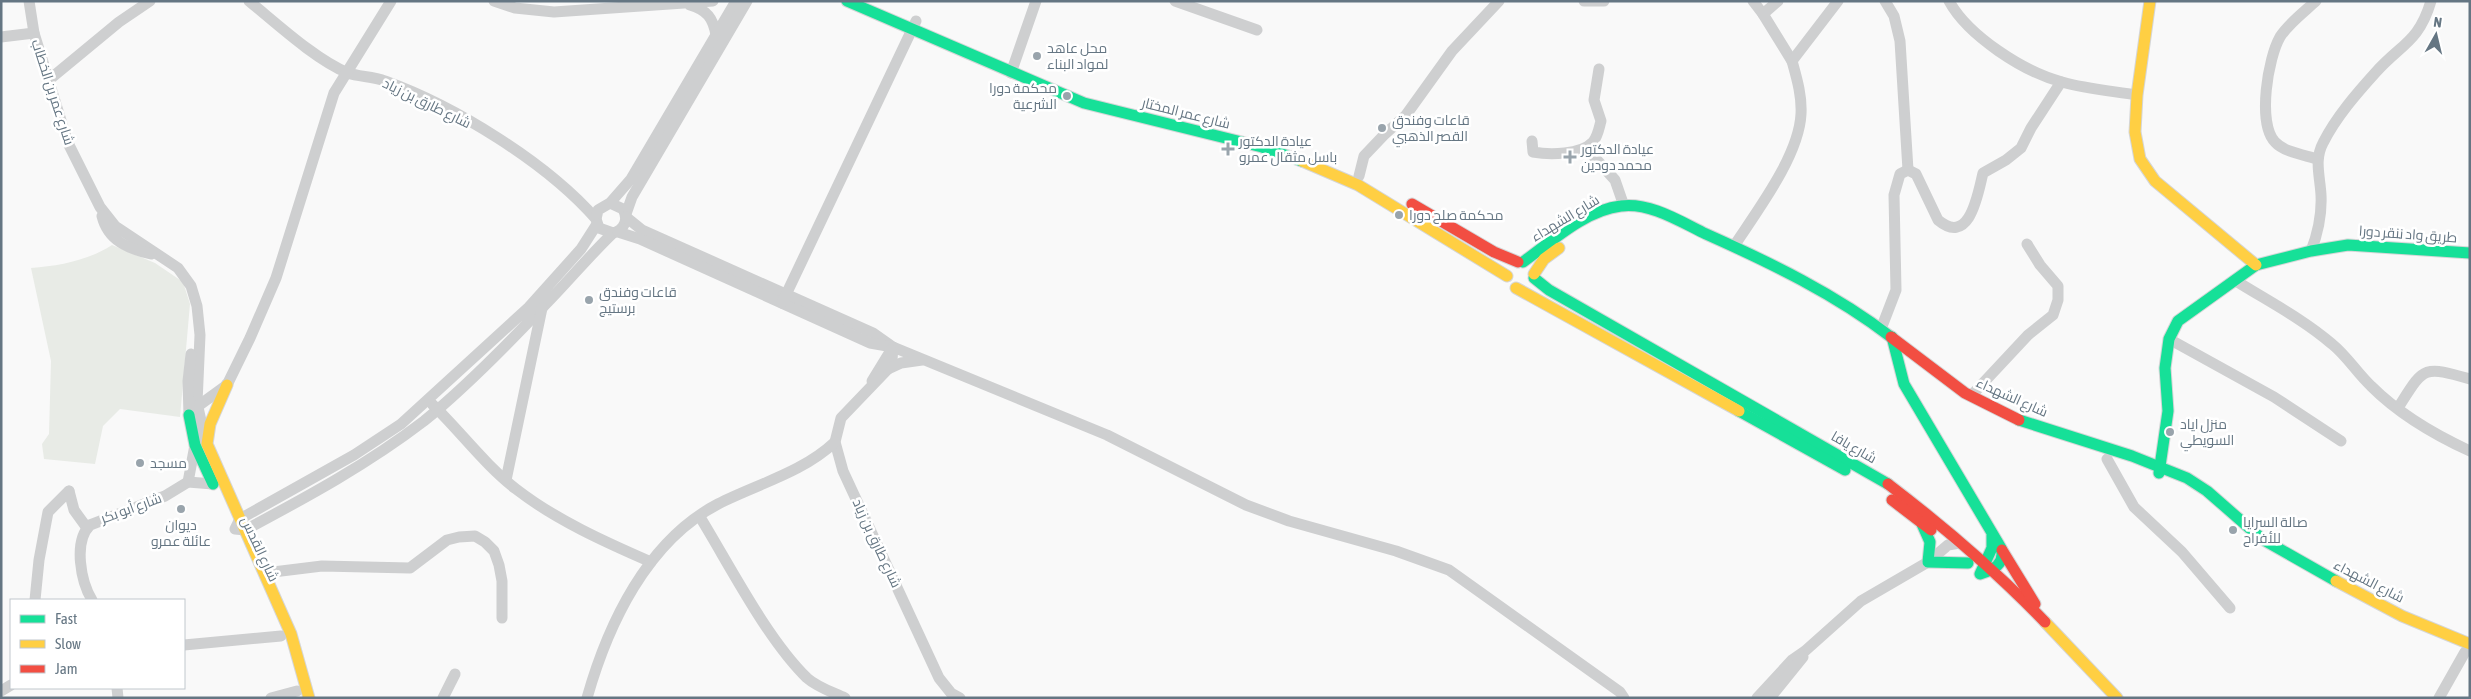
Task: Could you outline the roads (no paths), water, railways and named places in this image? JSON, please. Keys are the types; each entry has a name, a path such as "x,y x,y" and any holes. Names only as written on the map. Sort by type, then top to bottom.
{"street":[{"name":"شارع عمر بن الخطاب","path":"29,1 34,33 50,79 68,143 100,207 104,224 110,235 129,248 161,256 178,268 191,286 197,306"},
{"path":"50,79 119,22 150,1"},
{"name":"شارع طارق بن زياد","path":"249,1 297,39 348,73 384,80 447,109 505,142 576,197"},
{"path":"213,484 188,482 201,444 276,278 334,93 348,73 390,1"},
{"path":"494,1 515,8 554,12 712,1"},
{"path":"240,526 401,424 529,307 581,249 596,221 598,210 608,204 631,180 736,1"},
{"path":"240,526 330,484 379,454 437,409 542,308 625,224 632,196 747,1"},
{"name":"شارع عمر المختار","path":"847,1 914,26 1013,69 1084,103 1262,147 1319,167 1358,185 1430,226 1507,276"},
{"name":"شارع عمر المختار","path":"870,1 914,26"},
{"path":"1013,69 1036,1"},
{"path":"1175,1 1257,30"},
{"path":"1358,176 1364,156 1406,116 1452,51 1499,1"},
{"path":"1584,1 1604,1"},
{"path":"1734,246 1775,183 1798,135 1801,114 1801,94 1792,61 1753,1"},
{"path":"1763,14 1778,1"},
{"path":"1792,61 1838,1"},
{"path":"1885,1 1894,16 1900,41 1908,170"},
{"path":"1949,1 1979,35 2009,59 2061,82 2137,95"},
{"path":"2150,1 2137,95 2137,146 2147,171 2155,180 2256,265 2178,321 2169,339 2165,368 2173,446 2162,470"},
{"path":"2316,1 2281,36 2268,71 2266,102 2270,132 2273,140 2279,146 2317,160"},
{"path":"2311,251 2320,222 2321,196 2317,160 2323,142 2339,118 2377,71 2415,38 2422,26 2431,1"},
{"path":"688,4 707,12 714,25 716,35"},
{"path":"784,299 914,26"},
{"path":"1,37 34,33"},
{"name":"شارع عمر المختار","path":"1013,69 1089,94 1271,140 1312,155 1358,176 1494,252 1521,262"},
{"path":"1532,141 1533,152 1549,155 1586,148 1596,139 1601,121 1594,100 1599,69"},
{"path":"1908,170 1916,174 1938,220 1950,227 1965,223 1972,214 1983,173 2006,160 2021,148 2031,128 2061,82"},
{"path":"1586,148 1615,180 1624,206"},
{"path":"1881,329 1896,290 1894,195 1900,174 1908,170"},
{"path":"576,197 620,206 626,216 642,230 870,342 893,347"},
{"path":"576,197 603,231 615,232 640,239 874,334 893,347 1107,436 1246,505 1289,521 1428,561 1450,570 1622,695 1635,698"},
{"name":"شارع الشهداء","path":"1521,262 1586,220 1606,210 1624,206 1647,209 1734,246 1804,280 1881,329 1971,396 2008,415 2162,470 2194,493 2250,540 2287,565 2416,632 2468,650"},
{"name":"شارع الشهداء","path":"1534,276 1544,259 1597,223 1619,216 1635,216 1679,232 1799,286 1839,309 1960,400 1981,412 2048,441 2108,459 2162,470"},
{"path":"1971,396 2028,335 2053,315 2058,300 2058,286 2040,265 2027,244"},
{"name":"طريق واد ننقر دورا","path":"2256,265 2311,251 2348,245 2470,253"},
{"path":"1521,262 1530,266 1534,276 1525,288 1516,288 1508,282 1507,276 1511,265 1521,262"},
{"name":"شارع يافا","path":"1534,276 1549,290 1886,483 1918,506 1954,544 1968,563 1984,569 2014,605 2103,698"},
{"path":"2236,281 2316,331 2334,345 2369,385 2398,408 2448,441 2470,451"},
{"name":"شارع يافا","path":"1516,288 1878,490 1954,544 2022,598 2117,698"},
{"path":"197,306 200,335 197,406 201,444"},
{"path":"189,415 188,381 197,306"},
{"path":"506,480 542,308"},
{"path":"1892,337 1904,384 1992,535 2049,627"},
{"path":"2169,339 2274,397 2341,441"},
{"path":"870,342 876,349 884,367"},
{"path":"587,698 602,654 624,605 652,562 676,534 715,506 811,461 835,442 841,418 892,360 893,347"},
{"path":"884,367 923,360"},
{"path":"2398,408 2415,381 2425,372 2433,369 2442,370 2470,379"},
{"path":"189,415 197,406 227,386"},
{"path":"428,400 482,459 517,490 604,541 652,562"},
{"name":"شارع القدس","path":"189,415 240,526 265,573 291,634 309,698"},
{"name":"شارع طارق بن زياد","path":"835,442 844,471 939,678 952,696"},
{"name":"شارع القدس","path":"201,444 213,484 240,526 281,636 297,694"},
{"path":"2108,459 2134,507 2182,552 2230,608"},
{"name":"شارع أبو بكر","path":"92,599 84,576 81,556 83,535 87,528 96,521 166,496 188,482"},
{"path":"35,599 39,560 48,512 69,490 74,510 87,528"},
{"path":"700,517 768,628 790,658 808,678 845,698"},
{"path":"1922,523 1930,542 1928,562"},
{"path":"1984,569 1994,546 1992,535"},
{"path":"265,573 322,566 410,568 448,540 475,536 494,551 499,565 502,581 502,618"},
{"path":"1758,698 1792,660 1805,651 1860,601 1928,562 1954,544"},
{"path":"1984,569 2002,561 2002,550"},
{"path":"1928,562 1968,563"},
{"path":"185,644 281,636"},
{"path":"2439,698 2468,650"},
{"path":"1770,698 1800,663 1805,651"},
{"path":"443,698 456,674"},
{"path":"271,698 297,694"}],"place":[{"name":"محل عاهد لمواد البناء","path":"1037,56"},
{"name":"محكمة دورا الشرعية","path":"1067,96"},
{"name":"قاعات وفندق القصر الذهبي","path":"1382,128"},
{"name":"عيادة الدكتور باسل مثقال عمرو","path":"1228,149"},
{"name":"عيادة الدكتور محمد دودين","path":"1570,157"},
{"name":"محكمة صلح دورا","path":"1399,215"},
{"name":"قاعات وفندق برستيج","path":"589,300"},
{"name":"منزل اياد السويطي","path":"2170,432"},
{"name":"مسجد","path":"140,463"},
{"name":"ديوان عائلة عمرو","path":"181,509"},
{"name":"صالة السرايا للأفراح","path":"2233,530"}]}
